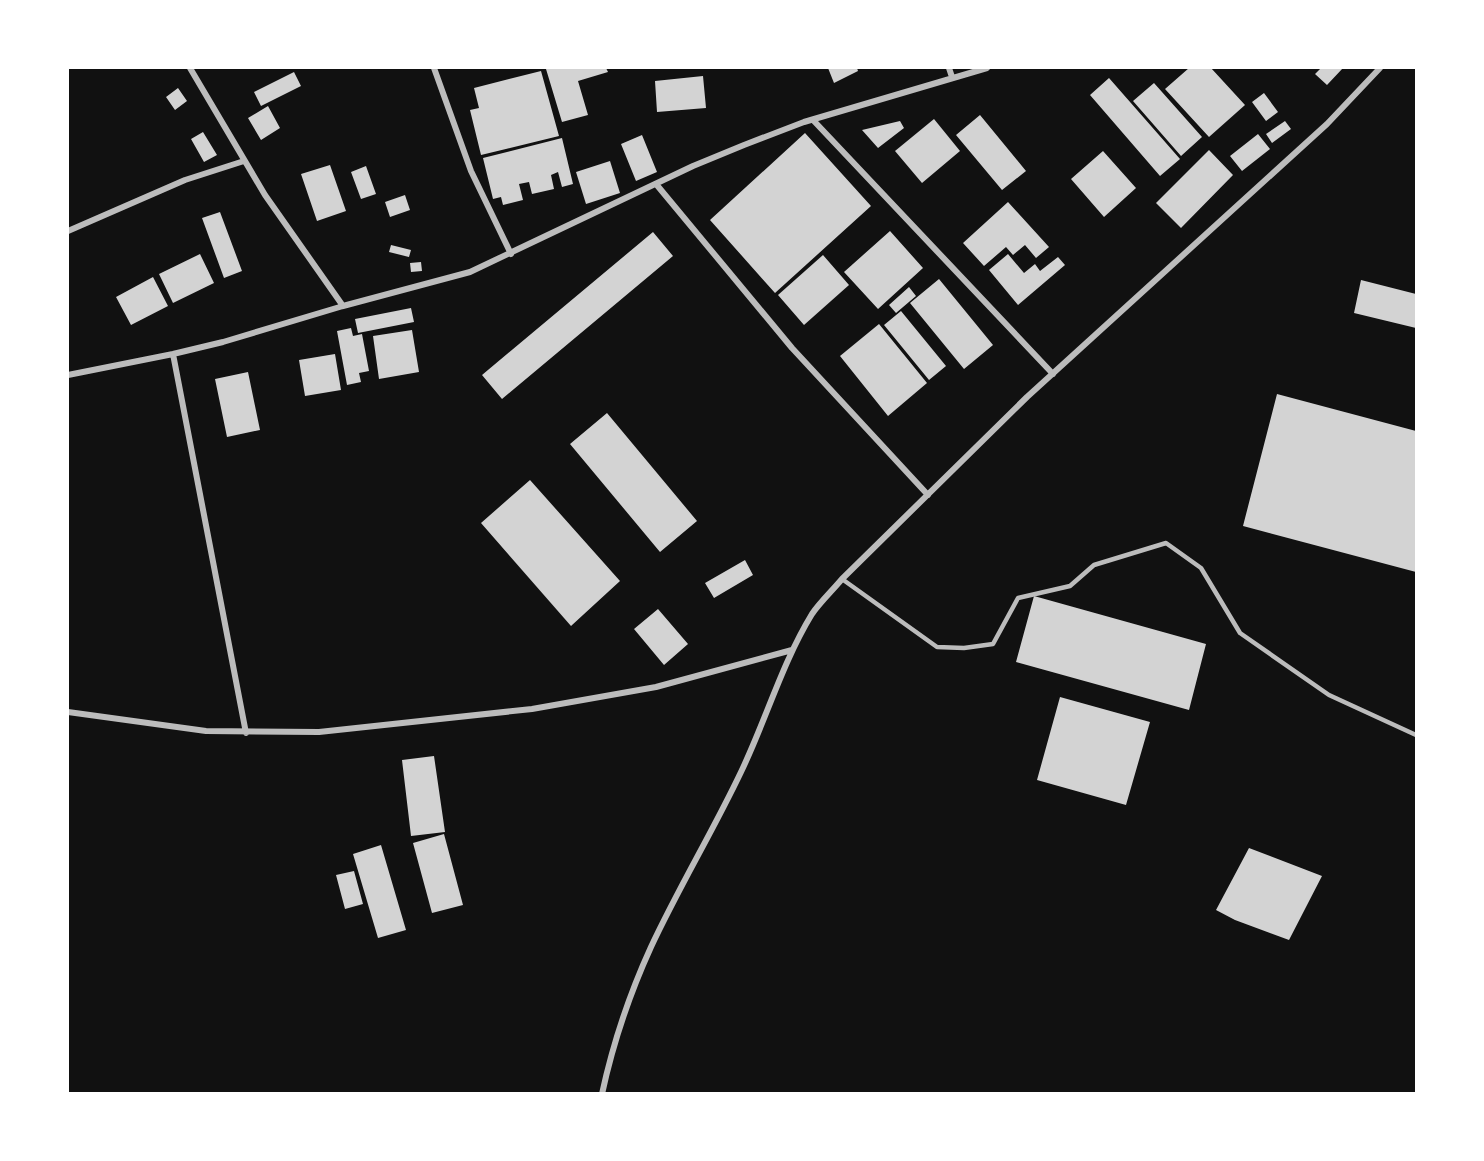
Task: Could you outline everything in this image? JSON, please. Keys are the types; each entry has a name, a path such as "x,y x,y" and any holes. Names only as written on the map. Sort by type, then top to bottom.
{"street":[{"path":"190,68 265,195 343,306"},
{"path":"434,68 471,171 511,254"},
{"path":"950,68 952,76"},
{"path":"68,375 172,354 470,272 744,145 813,120 952,76 987,68"},
{"path":"602,1094 628,1004 652,946 751,753 792,650 814,612 842,579 1053,374 1327,124 1380,68"},
{"path":"813,120 1053,374"},
{"path":"68,231 185,180 244,161"},
{"path":"656,184 792,348 928,495"},
{"path":"172,354 246,733"},
{"path":"68,712 206,731 319,732 532,709 656,687 792,650"}],"lane":[{"path":"842,579 937,647 964,648 993,644 1018,598 1070,586 1094,565 1166,543 1201,567 1240,633 1329,695 1416,735"}],"building":[{"path":"606,68 608,72 578,81 588,115 562,122 546,69"},
{"path":"828,68 857,68 858,71 834,83"},
{"path":"1189,68 1211,68 1245,105 1209,137 1165,89"},
{"path":"1321,68 1343,68 1327,85 1315,74"},
{"path":"541,71 559,136 481,155 470,110 479,108 474,88"},
{"path":"294,72 301,86 261,106 254,92"},
{"path":"703,76 706,108 657,112 655,81"},
{"path":"1109,78 1180,159 1160,176 1090,95"},
{"path":"1154,83 1202,137 1181,156 1133,101"},
{"path":"178,88 187,101 175,110 166,97"},
{"path":"1264,93 1278,112 1266,121 1252,102"},
{"path":"268,106 280,128 261,140 248,118"},
{"path":"980,115 1026,171 1002,190 956,135"},
{"path":"934,119 960,151 922,183 895,151"},
{"path":"900,121 904,128 878,148 862,130"},
{"path":"1285,121 1291,129 1272,143 1266,134"},
{"path":"203,132 217,155 204,162 191,139"},
{"path":"805,133 871,206 775,293 710,220"},
{"path":"1258,134 1270,149 1242,171 1230,156"},
{"path":"642,135 657,172 636,181 621,144"},
{"path":"562,138 573,184 562,187 558,172 551,175 554,189 532,194 529,182 519,184 523,200 503,205 501,197 493,199 483,158"},
{"path":"1209,150 1233,175 1181,228 1156,203"},
{"path":"1103,151 1136,188 1104,217 1071,179"},
{"path":"610,161 620,193 586,204 576,172"},
{"path":"330,165 346,211 317,221 301,174"},
{"path":"366,166 376,194 361,199 351,172"},
{"path":"405,195 410,210 390,217 385,202"},
{"path":"1008,202 1049,247 1036,258 1025,245 1013,255 1006,247 984,266 963,243"},
{"path":"220,212 242,271 224,278 202,218"},
{"path":"890,231 923,268 878,309 844,272"},
{"path":"653,232 673,256 502,399 482,375"},
{"path":"391,245 411,250 409,257 389,252"},
{"path":"200,254 214,283 173,303 159,274"},
{"path":"1008,254 1024,273 1035,264 1040,271 1058,257 1065,265 1018,305 989,270"},
{"path":"823,255 849,285 804,325 778,295"},
{"path":"421,262 422,271 411,272 410,263"},
{"path":"153,277 168,306 131,325 116,297"},
{"path":"939,279 993,345 964,369 910,303"},
{"path":"1361,280 1416,294 1416,328 1354,313"},
{"path":"909,287 916,296 896,313 889,305"},
{"path":"411,308 414,322 358,333 355,319"},
{"path":"901,311 946,366 929,380 884,325"},
{"path":"879,324 927,383 888,416 840,356"},
{"path":"351,328 353,336 362,334 369,371 359,373 361,382 347,385 337,331"},
{"path":"412,330 419,372 379,379 373,336"},
{"path":"335,354 341,390 305,396 299,360"},
{"path":"248,372 260,430 227,437 215,379"},
{"path":"1277,394 1416,431 1416,572 1243,526"},
{"path":"607,413 697,521 660,552 570,444"},
{"path":"530,480 620,581 571,626 481,523"},
{"path":"745,560 753,575 714,598 705,583"},
{"path":"1034,596 1206,644 1189,710 1016,662"},
{"path":"658,609 688,644 664,665 634,629"},
{"path":"1060,697 1150,722 1126,805 1037,780"},
{"path":"434,756 445,832 411,836 402,760"},
{"path":"444,834 463,905 432,913 413,843"},
{"path":"381,845 406,930 378,938 353,854"},
{"path":"1249,848 1322,876 1289,940 1235,920 1216,910"},
{"path":"354,871 363,904 345,909 336,875"}]}
